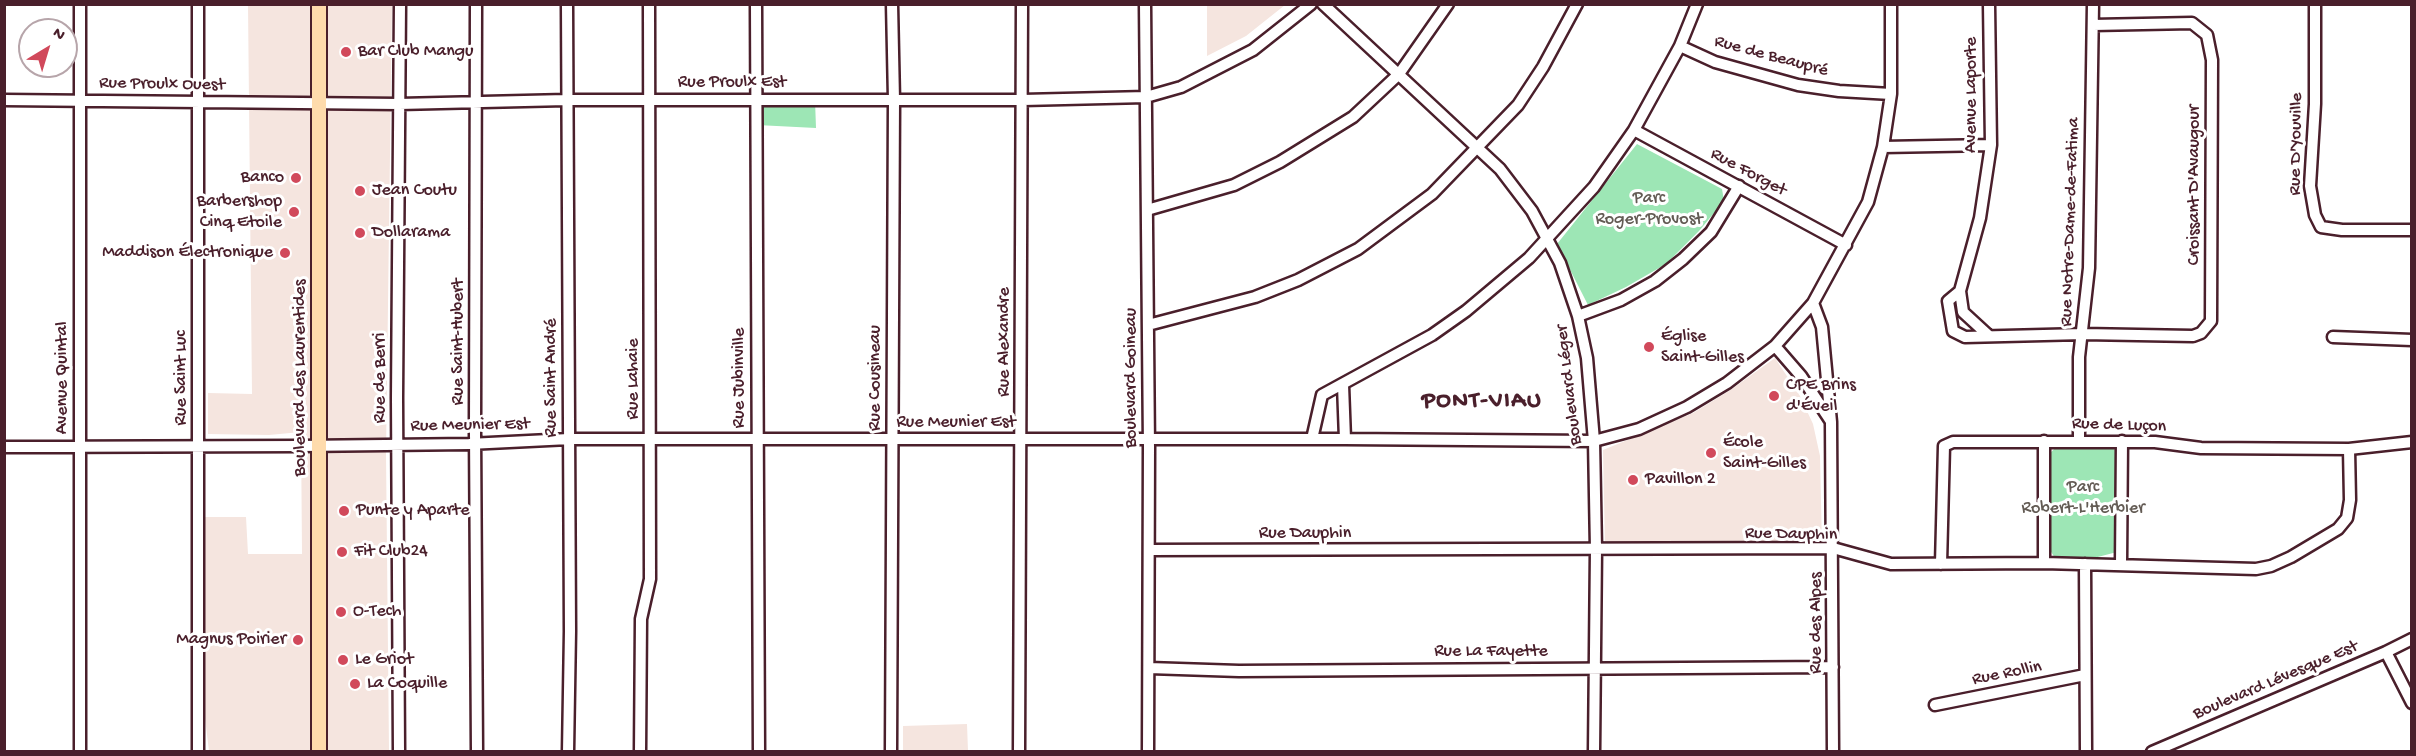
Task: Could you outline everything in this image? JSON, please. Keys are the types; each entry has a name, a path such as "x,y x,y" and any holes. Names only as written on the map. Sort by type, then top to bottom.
{"main road":[{"name":"Boulevard des Laurentides","path":"319,752 318,102 320,4"}],"street":[{"name":"Avenue Quintal","path":"80,4 80,752"},
{"name":"Rue Saint Luc","path":"198,4 198,752"},
{"name":"Rue de Berri","path":"399,752 400,4"},
{"name":"Rue Saint-Hubert","path":"476,4 477,752"},
{"name":"Rue Saint André","path":"567,4 570,631 568,752"},
{"name":"Rue Lahaie","path":"640,752 641,619 650,579 649,4"},
{"name":"Rue Jubinville","path":"756,4 759,752"},
{"name":"Rue Cousineau","path":"891,752 894,100 892,4"},
{"name":"Rue Alexandre","path":"1019,752 1022,4"},
{"name":"Boulevard Goineau","path":"1145,4 1148,210 1149,752"},
{"name":"Rue Proulx Est","path":"318,102 399,104 650,99 1023,100 1146,97 1181,87 1253,50 1311,4"},
{"name":"Boulevard Léger","path":"1323,4 1500,169 1532,211 1560,263 1578,316 1587,358 1594,441 1596,549 1594,752"},
{"path":"1148,210 1234,185 1280,162 1353,117 1399,74 1448,4"},
{"path":"1148,325 1255,297 1298,280 1358,249 1431,194 1518,105 1543,67 1576,4"},
{"path":"1312,439 1322,395 1432,335 1466,311 1529,258 1594,187 1634,130 1680,46 1697,4"},
{"name":"Rue Meunier Est","path":"4,447 198,447 475,443 569,439 1594,441 1639,429 1687,407 1727,383 1775,346 1813,303 1868,202 1883,147 1892,94 1891,4"},
{"name":"Avenue Laporte","path":"1989,4 1991,145 1980,218 1960,291 1948,301 1953,331 1965,337 2083,334"},
{"name":"Rue Notre-Dame-de-Fatima","path":"2079,441 2079,357 2089,268 2093,4"},
{"name":"Rue D'Youville","path":"2315,4 2315,104 2310,186 2314,215 2321,227 2342,230 2412,230"},
{"name":"Croissant D'Avaugour","path":"2083,334 2193,336 2201,333 2211,321 2212,60 2207,35 2192,23 2093,25"},
{"name":"Rue de Beaupré","path":"1680,46 1715,62 1798,85 1839,91 1892,94"},
{"name":"Rue Proulx Ouest","path":"4,100 318,102"},
{"name":"Rue Forget","path":"1634,130 1846,244"},
{"path":"1883,147 1991,145"},
{"path":"1578,316 1621,300 1654,281 1683,259 1711,232 1738,186"},
{"path":"1960,291 1963,312 1988,335"},
{"name":"Rue des Alpes","path":"1813,303 1821,327 1831,422 1833,752"},
{"path":"2333,337 2412,340"},
{"path":"1775,346 1800,376 1831,422"},
{"path":"1343,385 1345,439"},
{"path":"2044,441 2044,563"},
{"path":"2121,564 2122,441"},
{"name":"Rue de Luçon","path":"1941,564 1944,446 1953,442 2122,441 2155,442 2201,448 2349,449 2412,442"},
{"name":"Rue Dauphin","path":"1149,550 1833,548 1891,564 2121,564 2256,569 2271,566 2291,557 2338,529 2347,518 2350,501 2349,449"},
{"path":"2085,564 2086,752"},
{"name":"Boulevard Lévesque Est","path":"2154,751 2412,639"},
{"path":"2386,652 2412,704"},
{"name":"Rue La Fayette","path":"1149,668 1239,671 1833,667"},
{"name":"Rue Rollin","path":"1935,705 2085,675"}],"shaded area":[{"path":"1207,4 1285,5 1246,36 1207,56"},
{"path":"248,5 392,5 386,454 389,751 209,751 198,660 198,517 246,517 248,554 302,554 301,432 269,435 208,434 208,393 252,394"},
{"name":"École Saint-Gilles","path":"1775,358 1800,396 1813,424 1820,456 1822,546 1605,545 1603,450 1693,413"},
{"path":"967,724 968,751 903,751 903,726"}],"green space":[{"path":"757,99 815,100 816,128 757,125"},
{"name":"Parc Roger-Provost","path":"1637,144 1722,189 1724,201 1699,231 1666,264 1588,305 1557,244"},
{"name":"Parc Robert-L'Herbier","path":"2062,442 2108,445 2119,453 2117,552 2090,559 2067,561 2055,558 2046,544 2050,453"}],"place":[{"name":"Bar Club Mangu","path":"346,52"},
{"name":"Banco","path":"296,178"},
{"name":"Jean Coutu","path":"360,191"},
{"name":"Barbershop Cinq Etoile","path":"294,212"},
{"name":"Dollarama","path":"360,233"},
{"name":"Maddison Électronique","path":"285,253"},
{"name":"Église Saint-Gilles","path":"1649,347"},
{"name":"CPE Brins d'Éveil","path":"1774,396"},
{"name":"École Saint-Gilles","path":"1711,453"},
{"name":"Pavillon 2","path":"1633,480"},
{"name":"Punte y Aparte","path":"344,511"},
{"name":"Fit Club24","path":"342,552"},
{"name":"O-Tech","path":"341,612"},
{"name":"Magnus Poirier","path":"298,640"},
{"name":"Le Griot","path":"343,660"},
{"name":"La Coquille","path":"355,684"}],"district":[{"name":"PONT-VIAU","path":"1482,402"}]}
